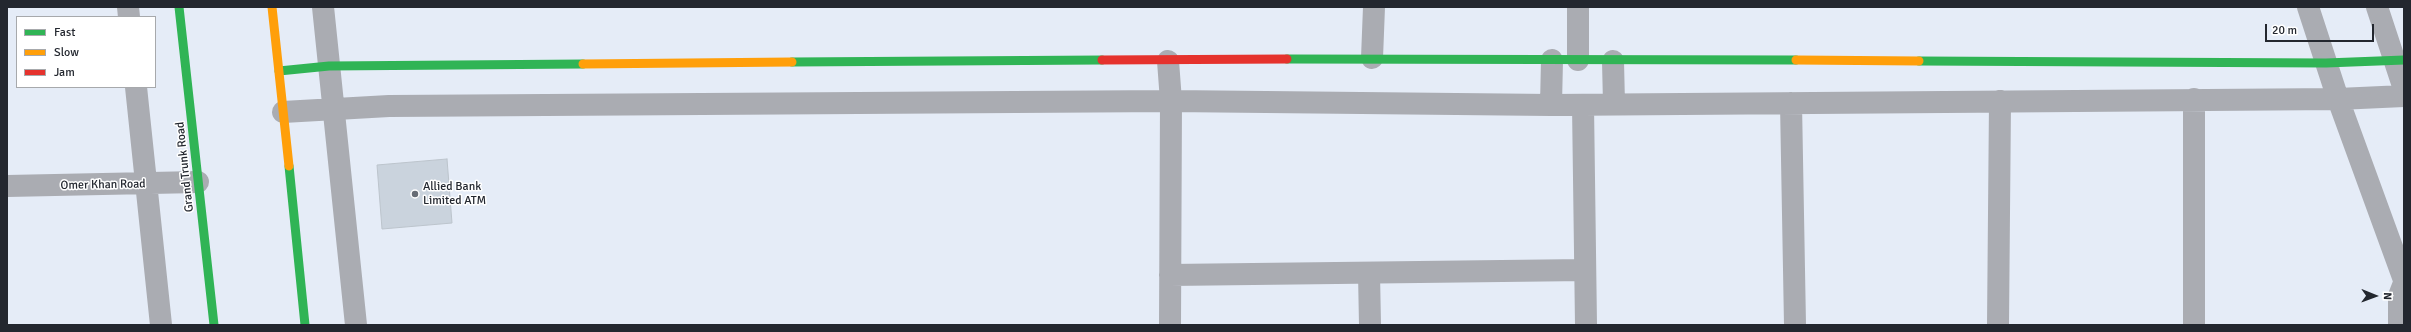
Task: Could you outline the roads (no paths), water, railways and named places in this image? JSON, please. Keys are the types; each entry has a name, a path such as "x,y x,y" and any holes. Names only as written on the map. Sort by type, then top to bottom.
{"main road":[{"name":"Grand Trunk Road","path":"179,7 214,325"},
{"path":"272,7 305,325"},
{"path":"279,71 329,66 1168,61 1372,58 1613,61 2326,63 2400,61"}],"street":[{"path":"323,7 332,109 356,325"},
{"path":"1372,58 1374,7"},
{"path":"1578,7 1578,60"},
{"path":"2308,7 2338,99 2404,280"},
{"path":"2377,7 2400,61 2404,89"},
{"path":"1551,105 1552,60"},
{"path":"1168,61 1171,101 1170,325"},
{"path":"1613,61 1614,104"},
{"path":"136,88 161,325"},
{"path":"283,112 397,106 1171,101 1583,105 2338,99 2404,96"},
{"path":"2194,99 2194,325"},
{"path":"1998,325 2000,101"},
{"path":"1791,103 1795,325"},
{"path":"1583,105 1586,325"},
{"name":"Omer Khan Road","path":"7,186 198,182"},
{"path":"1170,275 1369,274 1585,270"},
{"path":"1369,274 1370,325"},
{"path":"2399,325 2398,296 2404,284"}],"place":[{"name":"Allied Bank Limited ATM","path":"415,194"}]}
